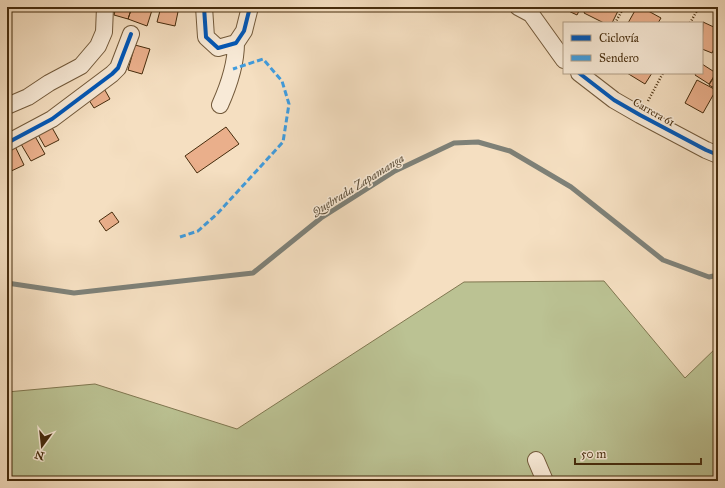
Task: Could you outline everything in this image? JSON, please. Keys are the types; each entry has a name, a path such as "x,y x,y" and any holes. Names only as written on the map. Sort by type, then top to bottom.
{"street":[{"path":"7,106 28,97 81,66 98,46 104,32 105,7"},
{"path":"204,7 206,37 218,48 236,43"},
{"path":"220,105 228,87 233,69 236,55 236,43 244,31 250,7"},
{"path":"528,10 563,59"},
{"path":"7,143 52,119 112,74 118,68 130,34"},
{"name":"Carrera 61","path":"582,76 614,100 718,155"},
{"path":"536,460 545,481"}],"path":[{"path":"616,22 624,7"},
{"path":"691,22 699,7"},
{"path":"640,115 662,74"}],"green space":[{"path":"604,281 685,378 718,346 718,481 7,481 7,392 95,384 237,429 464,282"}],"building":[{"path":"116,7 132,7 128,19 114,15"},
{"path":"132,7 153,7 147,26 128,19"},
{"path":"161,7 179,7 175,26 157,22"},
{"path":"560,7 581,7 577,15"},
{"path":"587,7 620,7 612,22 602,22 584,13"},
{"path":"637,7 641,7 661,18 659,22 629,22"},
{"path":"703,22 718,29 718,41 712,53 703,49"},
{"path":"135,45 150,49 142,74 128,70"},
{"path":"703,65 716,73 709,84 695,75 703,74"},
{"path":"629,74 651,74 645,84"},
{"path":"716,74 718,76 718,90 709,85"},
{"path":"697,80 716,90 703,113 685,103"},
{"path":"102,85 110,99 94,108 85,94"},
{"path":"50,124 59,140 45,147 36,131"},
{"path":"226,127 239,144 197,173 185,156"},
{"path":"32,131 45,154 31,161 18,139"},
{"path":"13,142 24,165 7,173 7,145"},
{"path":"112,212 119,222 106,231 99,221"}],"waterway":[{"name":"Quebrada Zapamanga","path":"7,283 74,293 253,273 321,218 395,171 454,143 478,142 510,151 571,187 663,260 709,277 718,275"}],"marked path":[{"path":"180,237 198,231 217,214 283,142 289,104 282,81 263,59 233,69"}],"cycle path":[{"path":"204,7 206,37 218,48 236,43 244,31 250,7"},
{"path":"7,143 52,119 112,74 118,68 131,34"},
{"path":"580,74 614,100 718,155"}]}
